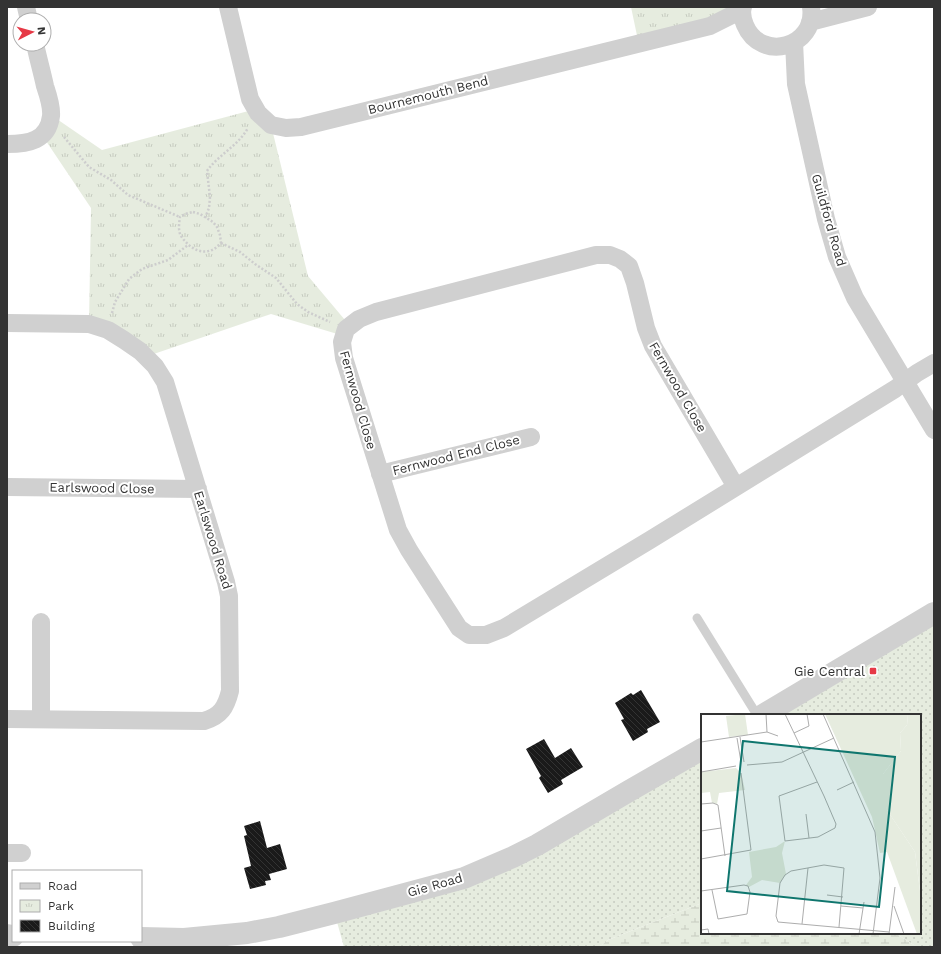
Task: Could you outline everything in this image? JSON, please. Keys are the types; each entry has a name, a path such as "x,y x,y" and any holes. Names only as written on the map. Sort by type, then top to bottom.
{"street":[{"name":"Bournemouth Bend","path":"228,7 250,99 258,113 271,125 286,128 301,127 710,26 742,8"},
{"path":"742,8 743,20 747,30 762,44 772,47 784,46 801,37 807,30 810,14 868,7"},
{"name":"Bournemouth Bend","path":"710,26 747,30"},
{"name":"Guildford Road","path":"794,42 796,84 826,219 837,256 855,298 934,430"},
{"name":"Guildford Road","path":"772,47 796,84"},
{"path":"7,144 26,144 42,135 49,126 51,115 50,103 37,52"},
{"name":"Fernwood Close","path":"736,487 653,346 646,328 635,283 629,266 620,258 610,255 596,255 376,312 358,319 346,329 342,342 344,358 398,530 409,550 459,628 469,635 486,635 504,628 736,487 895,389 934,363"},
{"name":"Earlswood Road","path":"7,323 89,324 108,330 140,351 155,366 165,382 229,596 230,691 227,702 222,711 213,718 204,722 7,719"},
{"name":"Fernwood End Close","path":"380,474 531,437"},
{"name":"Earlswood Close","path":"7,486 198,490"},
{"path":"765,714 934,613"},
{"path":"40,622 41,719"},
{"name":"Gie Road","path":"142,938 184,939 247,933 328,914 464,878 537,845 701,750"}],"lane":[{"path":"698,618 756,714"}],"path":[{"path":"205,218 209,208 210,197 207,171 231,149 246,132 258,113"},
{"path":"49,126 64,137 89,167 111,180 128,195 180,217"},
{"path":"180,217 193,212 200,214 213,222 217,227 221,243"},
{"path":"180,217 179,225 181,236 188,245 197,251 210,251 221,243"},
{"path":"221,243 240,252 276,278 297,304 308,312 346,329"},
{"path":"108,330 115,302 129,279 142,269 168,260 188,245"}],"green space":[{"path":"631,7 743,7 639,45"},
{"path":"256,109 271,125 308,276 350,326 344,336 271,314 145,357 89,324 91,208 42,135 51,115 102,150"},
{"path":"934,622 934,947 917,947 897,934 921,934 921,714 778,714"},
{"path":"701,760 701,903 608,940 599,947 344,947 337,922 486,880"},
{"path":"701,903 701,934 897,934 917,947 599,947 608,940"}],"building":[{"path":"641,690 660,722 647,729 648,732 633,741 621,720 624,719 615,703 631,693 633,695"},
{"path":"544,739 555,758 571,748 583,767 561,780 563,784 548,793 539,778 541,776 526,749"},
{"path":"260,821 267,848 280,844 287,869 269,874 271,880 265,881 266,885 250,889 244,868 251,866 244,836 247,835 244,826"}],"place":[{"name":"Gie Central","path":"873,671"}]}
